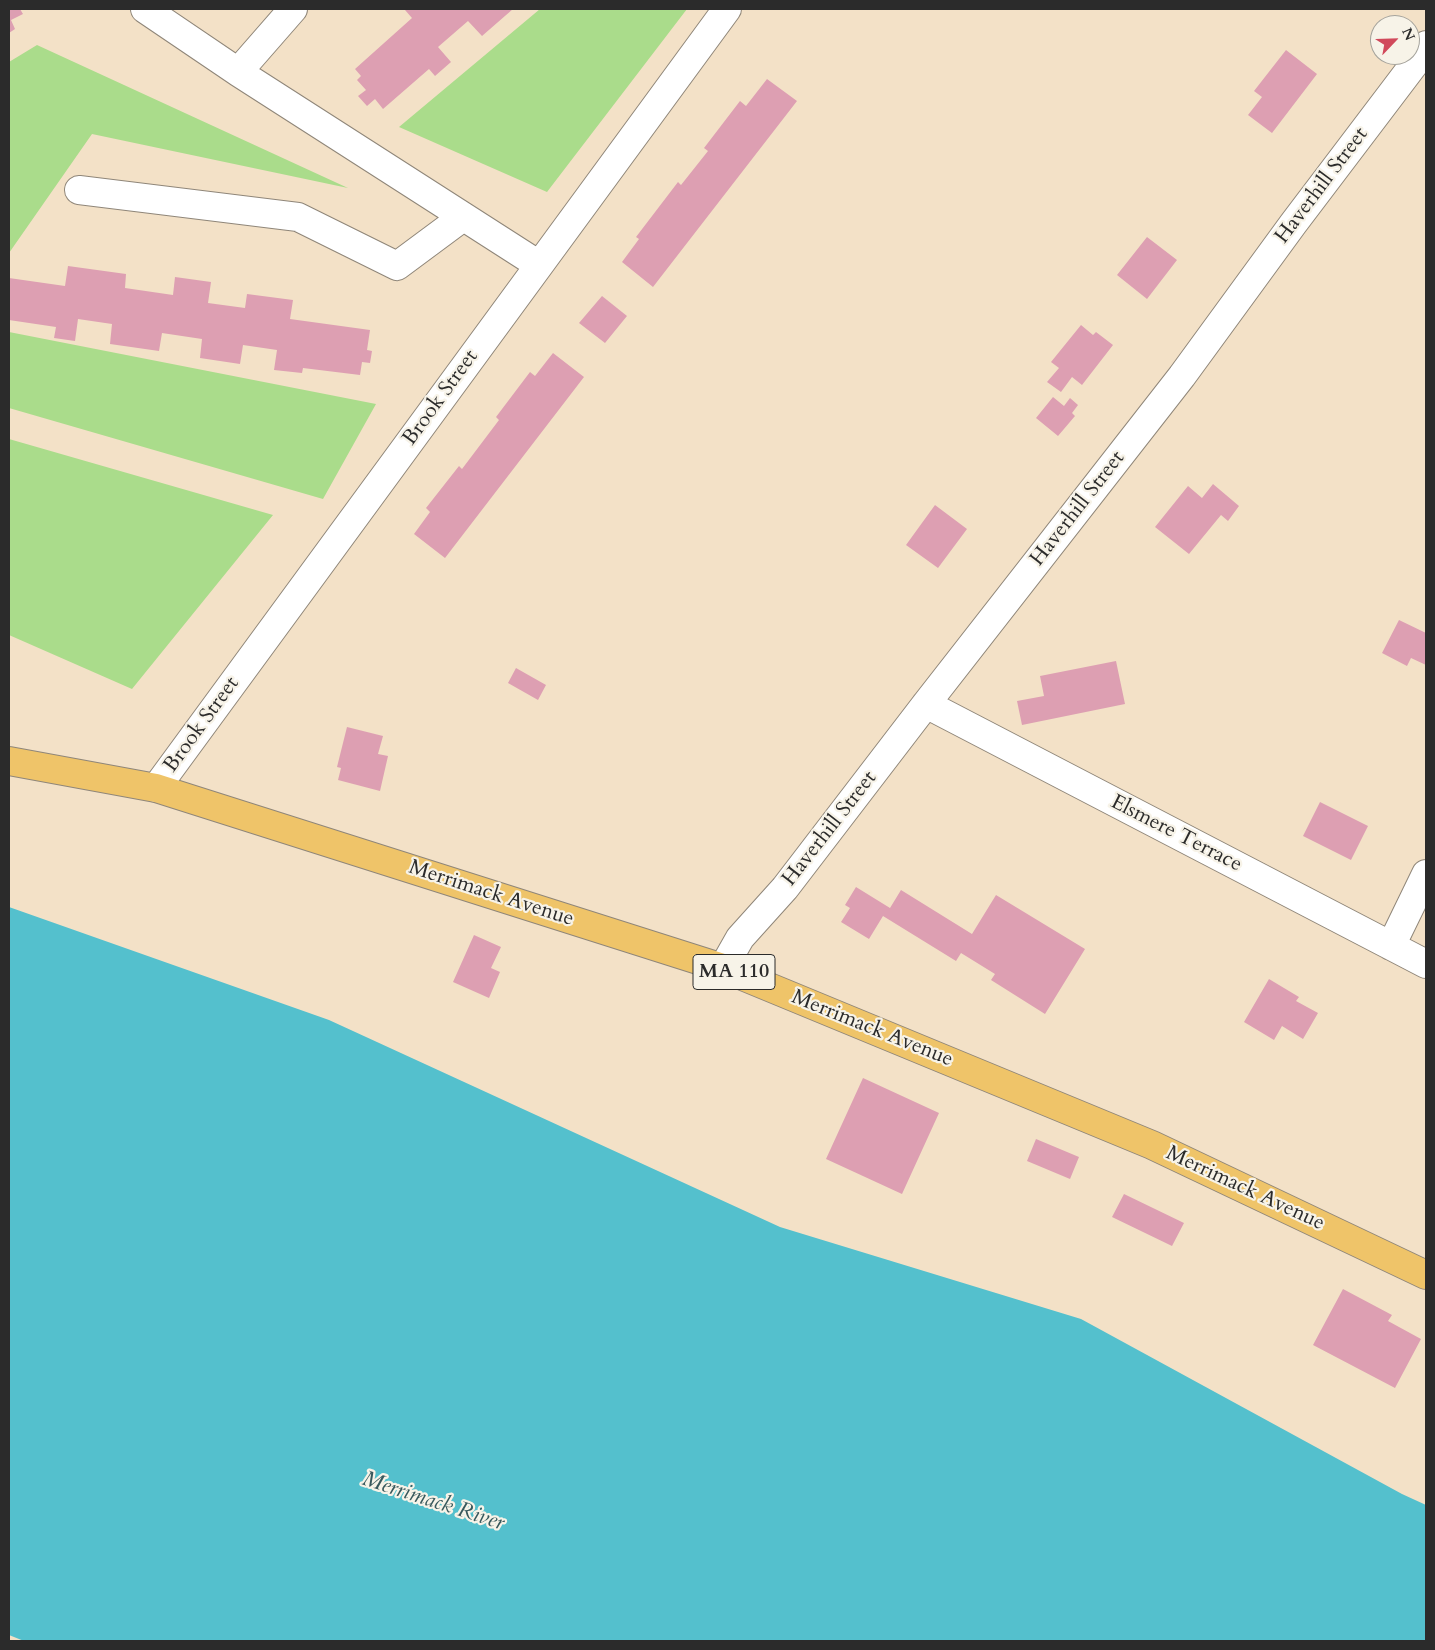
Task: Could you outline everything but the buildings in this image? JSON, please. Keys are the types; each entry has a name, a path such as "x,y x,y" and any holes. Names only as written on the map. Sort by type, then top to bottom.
{"main road":[{"name":"Merrimack Avenue","path":"9,761 156,788 723,968 1152,1145 1426,1275"}],"street":[{"path":"145,9 238,72 539,266"},
{"path":"238,72 293,9"},
{"name":"Brook Street","path":"156,788 727,9"},
{"name":"Haverhill Street","path":"723,968 740,938 785,888 1182,376 1293,224 1415,63 1426,45"},
{"path":"79,190 298,217 397,266 463,217"},
{"name":"Elsmere Terrace","path":"926,704 1426,964"},
{"path":"1391,946 1426,874"}],"green space":[{"path":"540,9 687,9 547,192 399,127"},
{"path":"37,45 348,188 92,134 9,253 9,62"},
{"path":"9,332 376,404 323,499 9,408"},
{"path":"9,439 273,515 132,689 9,635"}],"water":[{"name":"Merrimack River","path":"9,907 329,1020 780,1227 1081,1319 1402,1494 1426,1505 1426,1641 24,1641 9,1635"}]}
